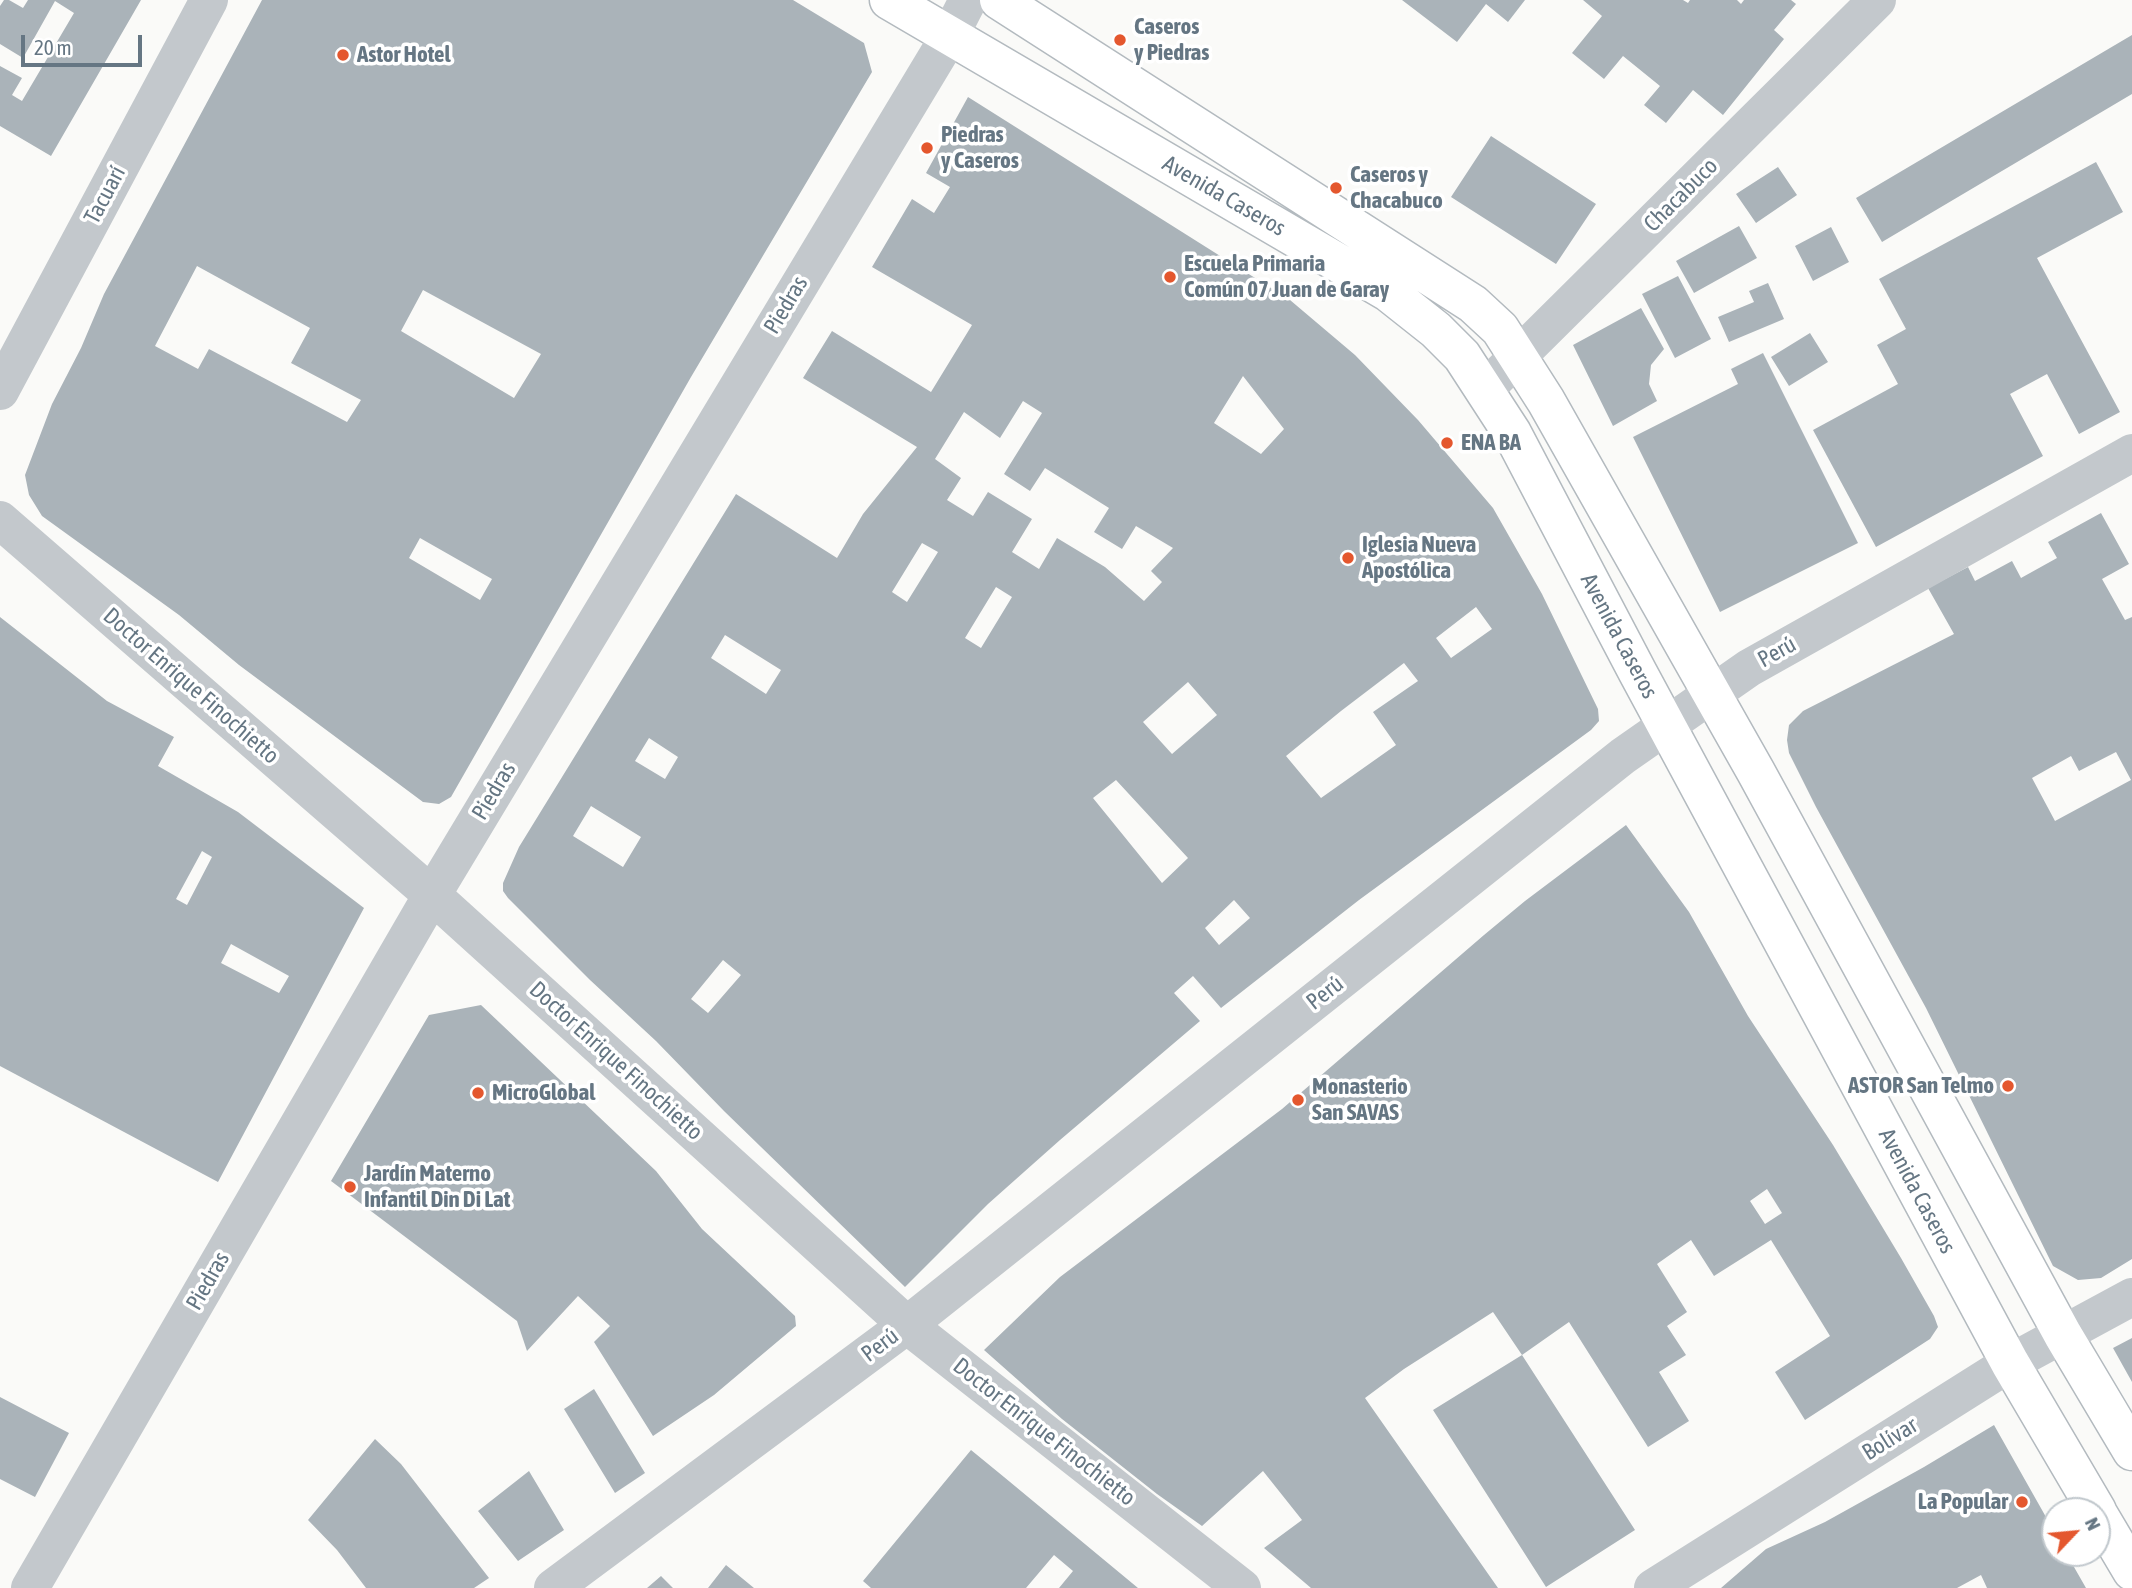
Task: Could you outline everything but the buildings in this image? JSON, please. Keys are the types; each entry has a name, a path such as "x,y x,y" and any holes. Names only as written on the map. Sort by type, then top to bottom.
{"main road":[{"name":"Avenida Caseros","path":"889,0 1388,292 1436,330 1462,356 1512,433 2010,1363 2089,1497"},
{"name":"Avenida Caseros","path":"999,0 1473,304 1500,329 1519,356 1712,694 2063,1335 2132,1451"},
{"name":"Avenida Caseros","path":"2111,1535 2132,1571"}],"street":[{"name":"Tacuarí","path":"0,391 209,0"},
{"name":"Piedras","path":"30,1588 432,895 950,35 968,0"},
{"name":"Chacabuco","path":"1485,389 1877,0"},
{"name":"Perú","path":"553,1588 907,1325 1623,756 1749,668 2132,453"},
{"name":"Doctor Enrique Finochietto","path":"0,520 432,895 907,1325 1242,1588"},
{"name":"Bolívar","path":"1653,1588 2010,1363 2132,1297"}],"place":[{"name":"Caseros y Piedras","path":"1120,40"},
{"name":"Astor Hotel","path":"343,55"},
{"name":"Piedras y Caseros","path":"927,148"},
{"name":"Caseros y Chacabuco","path":"1336,188"},
{"name":"Escuela Primaria Común 07 Juan de Garay","path":"1170,277"},
{"name":"ENA BA","path":"1447,443"},
{"name":"Iglesia Nueva Apostólica","path":"1348,558"},
{"name":"ASTOR San Telmo","path":"2008,1086"},
{"name":"MicroGlobal","path":"478,1093"},
{"name":"Monasterio San SAVAS","path":"1298,1100"},
{"name":"Jardín Materno Infantil Din Di Lat","path":"350,1187"},
{"name":"La Popular","path":"2022,1502"}]}
